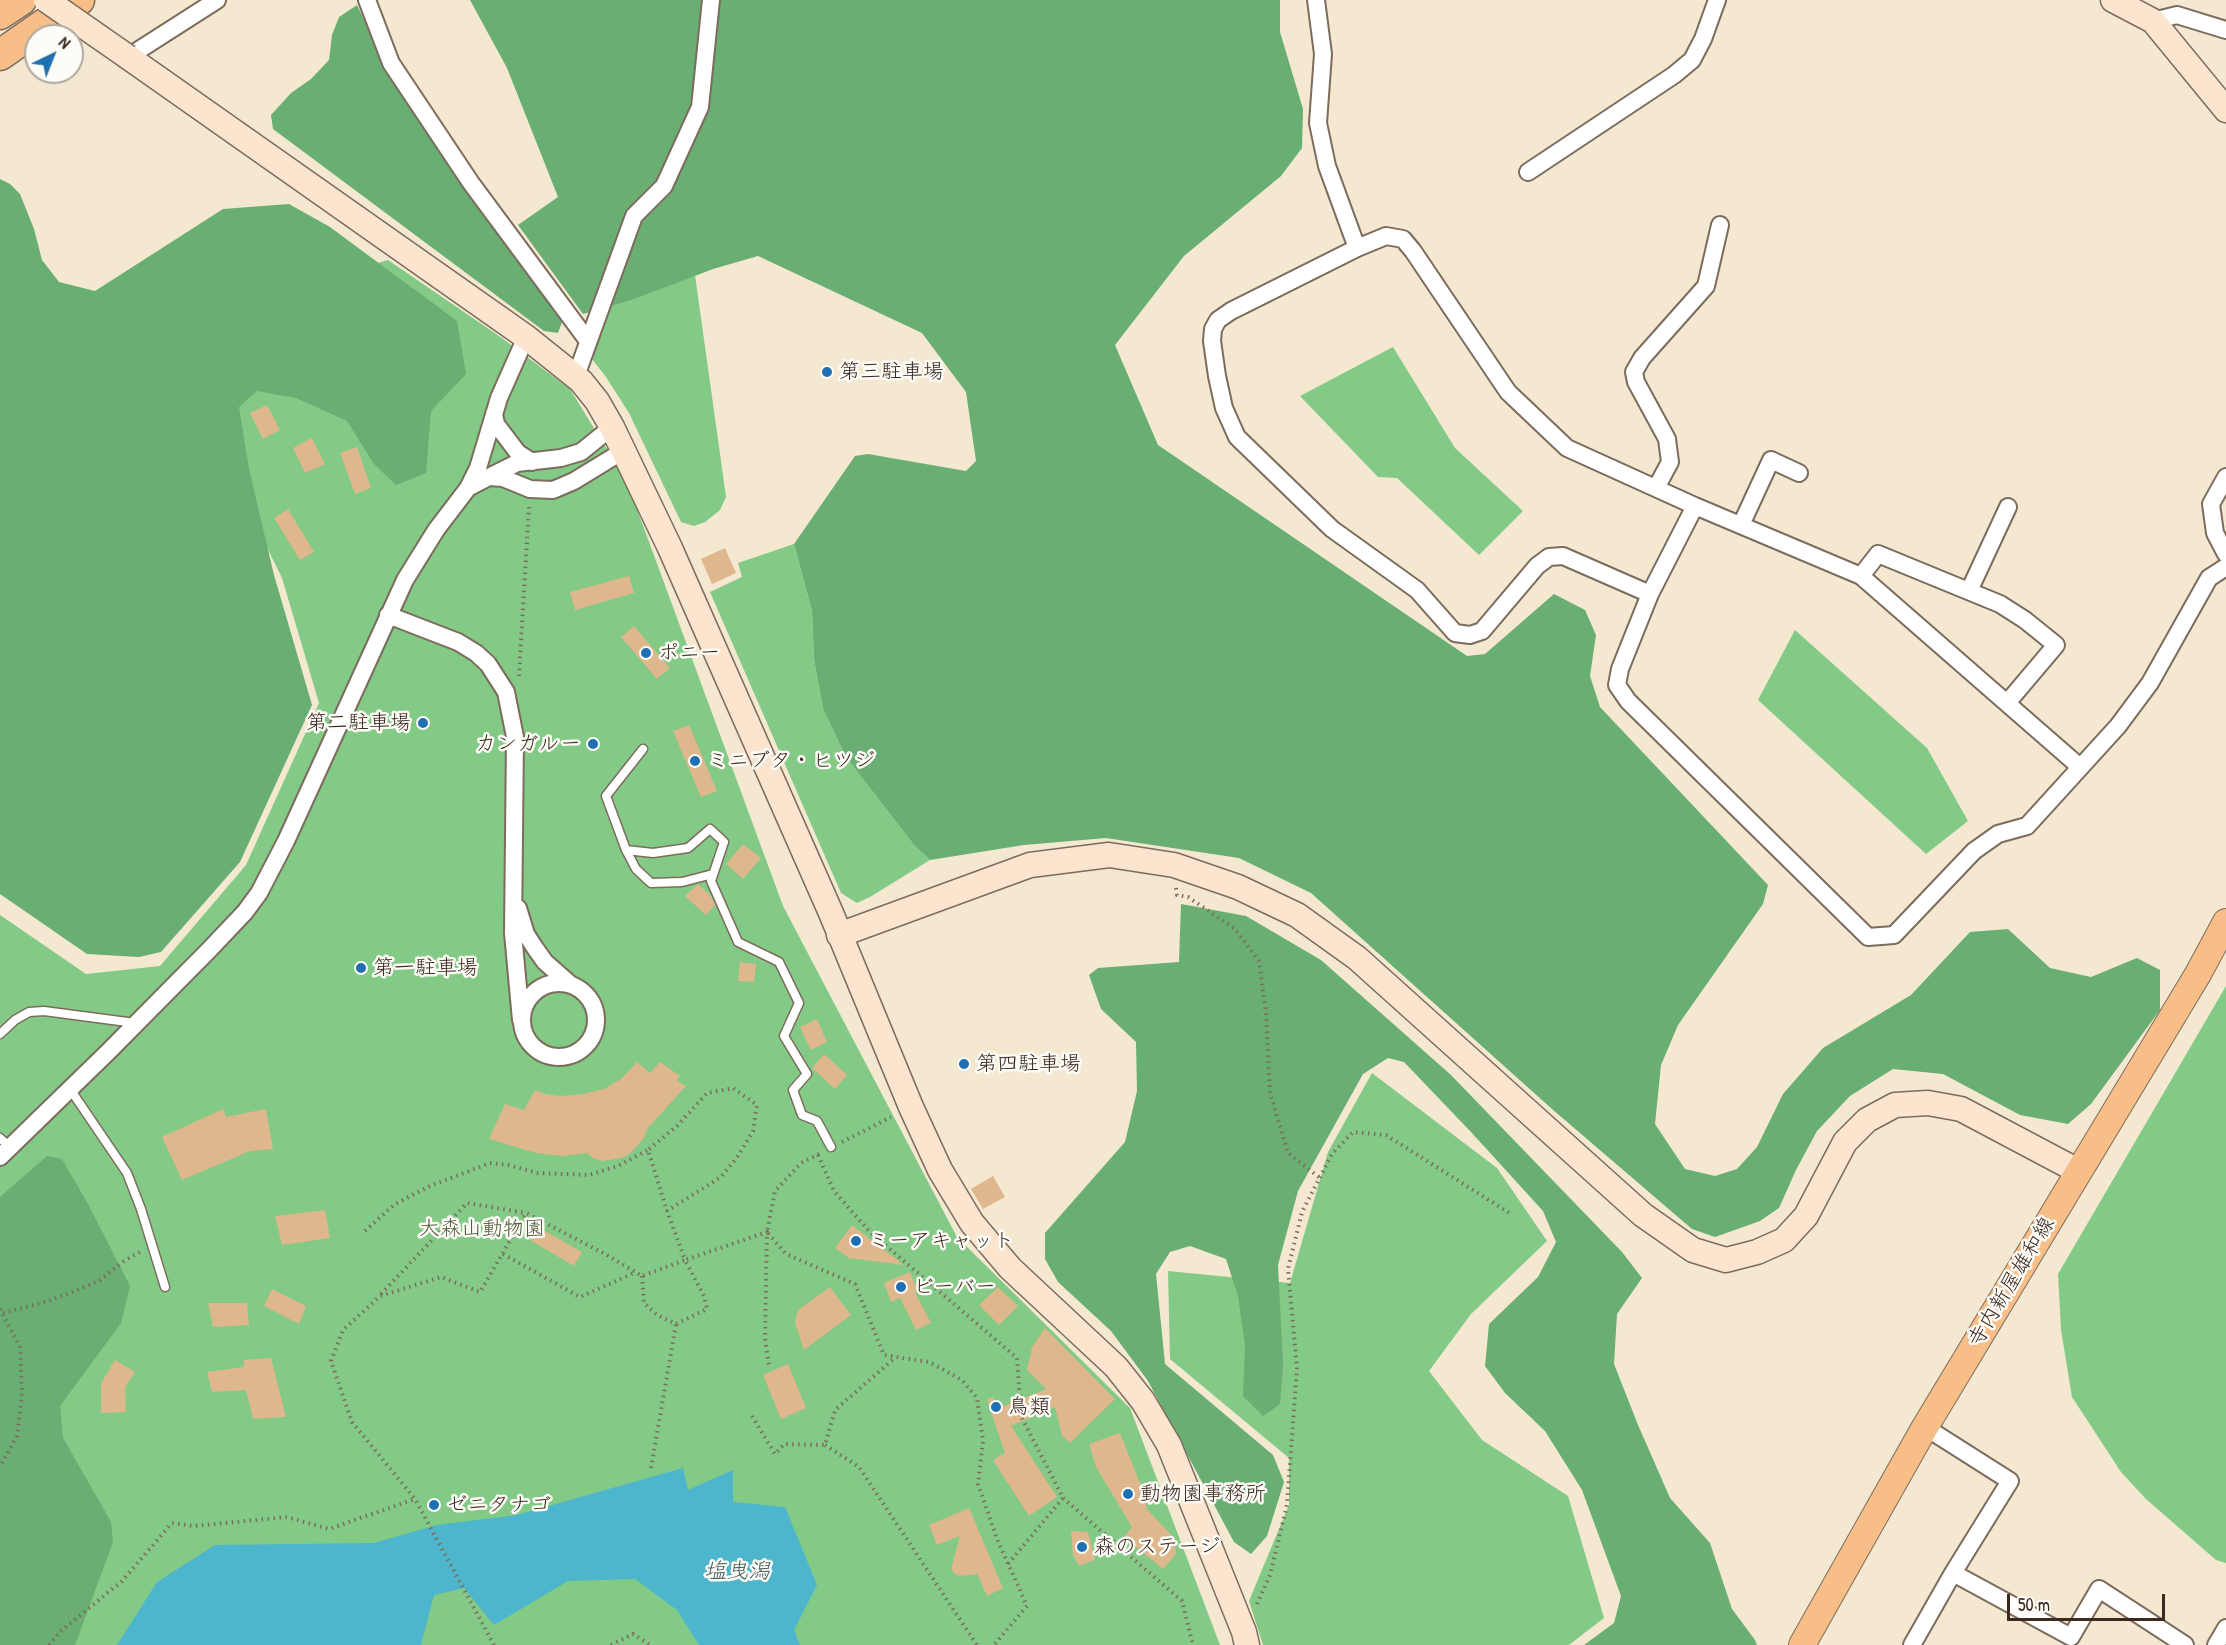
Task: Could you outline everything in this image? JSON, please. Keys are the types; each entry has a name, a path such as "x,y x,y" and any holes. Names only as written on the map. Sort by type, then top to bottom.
{"highway":[{"path":"0,14 21,0"},
{"path":"0,55 79,0"}],"main road":[{"name":"寺内新屋雄和線","path":"1802,1645 1924,1427 2198,974 2226,922"}],"street":[{"path":"46,0 526,337 576,376 597,400 670,548 940,1170 972,1223 1010,1268 1116,1367 1143,1401 1169,1445 1245,1638"},
{"path":"128,57 217,0"},
{"path":"367,0 391,63 471,183 588,341"},
{"path":"576,376 634,216 664,186 700,106 711,0"},
{"path":"1316,0 1323,54 1318,123 1327,166 1357,248"},
{"path":"1528,172 1674,75 1692,60 1703,39 1717,0"},
{"path":"2113,0 2153,21 2226,110"},
{"path":"2153,21 2177,15 2226,30"},
{"path":"1656,488 1670,462 1667,440 1636,382 1634,372 1642,358 1706,286 1720,225"},
{"path":"1650,594 1563,556 1549,557 1537,566 1482,631 1470,635 1455,633 1417,590 1332,529 1237,437 1224,408 1217,376 1212,341 1218,320 1231,311 1357,248 1386,236 1403,239 1508,392 1567,448 1695,506 1861,576 2080,767"},
{"path":"3,1147 70,1089 137,1023 210,950 259,893 286,841 405,580 436,530 468,488 478,468 499,398 526,337"},
{"path":"494,414 496,424 518,453 532,462"},
{"path":"468,488 517,463 561,458 581,452 612,427"},
{"path":"489,477 503,478 530,489 553,490 574,481 623,451"},
{"path":"1741,525 1771,460 1799,472"},
{"path":"2226,477 2211,504 2215,533 2226,554"},
{"path":"1695,506 1650,594 1620,669 1617,684 1628,700 1868,938 1894,935 1974,851 1998,834 2027,826 2118,726 2150,683 2208,578 2226,567"},
{"path":"1969,591 2008,507"},
{"path":"1861,576 1878,554 2000,604 2025,620 2056,645 2007,704"},
{"path":"388,615 458,642 476,653 488,664 506,692 515,737 513,933 521,1020 523,1032 538,1051 561,1058 585,1048 594,1032 596,1013 592,1001 584,991 570,984 549,983 538,988 529,997 523,1007 521,1020"},
{"path":"839,935 1030,865 1109,855 1174,865 1238,887 1297,915 1357,958 1643,1215 1693,1250 1726,1260 1757,1252 1784,1240 1806,1216 1845,1142 1867,1120 1894,1105 1928,1103 1961,1109 2078,1171"},
{"path":"514,896 526,934 545,962 570,984"},
{"path":"1911,1645 2010,1481 1924,1427"},
{"path":"1953,1573 2069,1641 2099,1589 2186,1645"},
{"path":"2216,1645 2226,1628"}],"lane":[{"path":"643,749 606,796 626,850 636,869 651,883 682,882 713,874"},
{"path":"626,850 653,853 688,848 710,830 724,842 711,881 738,942 779,962 799,1004 784,1036 807,1074 793,1090 802,1115 817,1121 831,1147"},
{"path":"0,1034 15,1020 29,1012 44,1011 137,1023"},
{"path":"70,1089 127,1173 141,1209 165,1287"}],"path":[{"path":"519,678 530,489"},
{"path":"1174,865 1177,895 1188,897 1235,929 1259,961 1266,1013 1269,1093 1288,1153 1320,1178"},
{"path":"365,1231 395,1204 430,1186 490,1163 538,1173 589,1175 618,1166 648,1150 677,1126 707,1093 734,1088 757,1105 753,1131 738,1156 721,1177 667,1211"},
{"path":"769,1366 765,1338 767,1232 775,1191 801,1163 911,1107"},
{"path":"1245,1638 1270,1575 1287,1505 1297,1368 1288,1269 1302,1212 1332,1154 1353,1132 1386,1135 1511,1214"},
{"path":"648,1150 685,1260 704,1296 707,1309 676,1324"},
{"path":"817,1155 834,1191 870,1232 1017,1358 1021,1416 1063,1498 1182,1601 1193,1645"},
{"path":"376,1300 467,1203 526,1212 642,1276"},
{"path":"494,1645 415,1499 352,1422 331,1361 343,1330 380,1296 441,1277 480,1292 526,1212"},
{"path":"642,1276 767,1232"},
{"path":"767,1232 786,1254 855,1284 884,1355 929,1362 962,1380 977,1398 983,1441 978,1484 1027,1606 994,1645"},
{"path":"0,1467 17,1436 22,1393 20,1347 2,1311 49,1301 99,1281 124,1261 152,1245"},
{"path":"502,1254 580,1297 635,1272"},
{"path":"642,1276 644,1303 657,1315 676,1324"},
{"path":"651,1468 676,1324"},
{"path":"825,1445 835,1410 897,1357"},
{"path":"752,1416 775,1454 784,1444 825,1445 859,1467 977,1645"},
{"path":"1008,1563 1063,1498"},
{"path":"49,1645 61,1631 122,1581 172,1523 194,1526 287,1517 329,1529 415,1499"},
{"path":"611,1645 633,1634 650,1645"}],"green space":[{"path":"470,0 1280,0 1280,32 1303,109 1302,148 1281,176 1184,256 1115,345 1158,445 1467,656 1485,654 1554,594 1585,610 1596,635 1590,676 1600,707 1768,885 1763,904 1678,1025 1661,1065 1655,1124 1685,1169 1715,1176 1737,1169 1757,1147 1783,1094 1823,1048 1911,995 1970,932 2008,929 2050,968 2091,977 2137,958 2160,970 2160,1010 2091,1104 2068,1124 2020,1115 1943,1074 1893,1069 1850,1096 1817,1131 1779,1208 1760,1221 1715,1237 1692,1229 1552,1109 1311,893 1239,858 1106,838 1024,845 930,860 914,845 846,757 823,709 814,659 812,611 794,544 855,456 868,454 966,471 976,461 966,392 922,333 758,256 713,269 632,300 583,314 518,225 558,197 507,68"},
{"path":"357,5 397,86 562,322 558,333 544,331 273,129 271,115 291,93 311,79 329,60 332,35 339,17"},
{"path":"0,179 10,184 20,194 34,229 42,260 59,282 95,291 223,209 289,204 330,227 457,321 466,374 431,411 426,473 396,485 374,464 347,421 296,398 257,391 239,407 249,469 274,575 312,705 240,862 161,952 139,957 87,954 0,894"},
{"name":"大森山動物園","path":"388,260 499,336 570,389 627,482 783,906 957,1237 1130,1408 1220,1645 15,1645 0,1253 0,915 86,974 160,966 246,865 319,703 282,578 199,409 297,287"},
{"path":"695,275 726,497 720,510 705,522 694,526 681,522 629,413 592,359 607,307 632,300"},
{"path":"1393,347 1455,448 1523,511 1479,555 1397,478 1378,477 1300,396"},
{"path":"794,544 812,611 814,659 823,709 846,757 914,845 930,860 857,903 841,893 710,592 742,577 738,563"},
{"path":"1795,630 1927,748 1968,821 1926,854 1758,700"},
{"path":"1181,904 1246,916 1321,960 1451,1075 1622,1252 1642,1278 1617,1314 1614,1364 1670,1498 1710,1543 1732,1609 1757,1645 1584,1645 1614,1623 1621,1596 1582,1490 1545,1431 1505,1393 1485,1366 1489,1324 1538,1277 1556,1242 1543,1211 1471,1132 1404,1062 1388,1058 1363,1074 1298,1191 1278,1265 1283,1365 1280,1404 1263,1416 1243,1396 1245,1345 1238,1296 1226,1259 1190,1246 1170,1252 1156,1274 1165,1364 1273,1455 1284,1482 1267,1536 1251,1554 1234,1542 1148,1381 1111,1331 1058,1282 1045,1259 1045,1233 1125,1142 1137,1091 1136,1042 1101,1009 1089,975 1098,968 1179,962"},
{"path":"2226,986 2226,1563 2216,1560 2146,1499 2121,1472 2072,1397 2061,1330 2058,1274"},
{"path":"1372,1073 1497,1168 1547,1241 1471,1314 1429,1371 1482,1440 1568,1496 1604,1618 1569,1645 1263,1645 1249,1601 1289,1505 1289,1458 1170,1359 1168,1271 1290,1283 1328,1152"},
{"path":"47,1156 62,1159 130,1286 121,1323 60,1406 63,1438 111,1522 113,1542 75,1645 0,1645 0,1197"}],"water":[{"name":"塩曳潟","path":"683,1468 688,1490 733,1470 733,1502 785,1507 817,1585 794,1630 800,1645 699,1645 677,1610 635,1579 568,1581 494,1625 464,1588 434,1595 421,1645 117,1645 157,1582 215,1545 374,1543 437,1525 517,1515"}],"building":[{"path":"267,405 280,430 263,439 250,413"},
{"path":"312,438 325,464 305,473 293,448"},
{"path":"357,447 371,488 355,494 340,453"},
{"path":"288,509 314,552 300,560 274,518"},
{"path":"725,548 736,573 712,584 701,559"},
{"path":"629,576 634,593 575,610 570,592"},
{"name":"ポニー","path":"634,626 670,668 657,679 621,637"},
{"name":"ミニブタ・ヒツジ","path":"689,725 717,791 701,797 673,731"},
{"path":"743,844 761,858 743,879 726,864"},
{"path":"698,884 711,896 715,905 706,915 685,896"},
{"path":"740,962 756,964 754,982 738,981"},
{"path":"817,1019 827,1042 811,1050 800,1027"},
{"path":"824,1054 847,1075 835,1089 812,1068"},
{"path":"637,1062 650,1073 660,1062 680,1076 676,1080 686,1086 647,1129 644,1138 631,1153 622,1158 602,1161 587,1153 562,1156 536,1153 489,1139 505,1104 524,1110 535,1090 560,1096 604,1089 621,1079"},
{"path":"223,1109 226,1117 266,1109 273,1149 250,1151 182,1180 162,1137"},
{"path":"993,1176 1005,1197 983,1209 971,1189"},
{"path":"325,1210 330,1238 282,1245 275,1216"},
{"name":"ミーアキャット","path":"852,1225 904,1265 849,1258 835,1248"},
{"path":"538,1227 582,1252 574,1266 530,1240"},
{"path":"910,1272 918,1291 915,1292 931,1323 916,1330 900,1298 891,1302 884,1283"},
{"path":"830,1287 851,1315 804,1350 795,1323 798,1310"},
{"path":"998,1287 1018,1306 999,1325 979,1305"},
{"path":"272,1289 306,1306 299,1324 264,1306"},
{"path":"208,1303 247,1303 249,1325 213,1327"},
{"path":"1045,1328 1115,1399 1070,1443 1062,1436 1055,1407 1011,1426 1057,1497 1029,1516 993,1460 1005,1453 987,1400 992,1397 999,1408 1046,1389 1027,1370 1032,1347"},
{"path":"271,1358 286,1417 253,1419 246,1390 212,1392 207,1372 244,1367 244,1360"},
{"path":"115,1360 135,1372 125,1387 126,1412 101,1413 101,1383"},
{"path":"788,1364 806,1408 781,1419 763,1375"},
{"name":"動物園事務所","path":"1120,1433 1142,1488 1147,1509 1175,1539 1176,1554 1163,1569 1124,1537 1132,1527 1096,1467 1089,1444"},
{"path":"969,1508 1003,1588 987,1596 977,1574 960,1576 951,1569 960,1536 937,1545 929,1525"},
{"name":"森のステージ","path":"1071,1531 1088,1532 1095,1560 1079,1566 1073,1555"}],"place":[{"name":"第三駐車場","path":"827,372"},
{"name":"ポニー","path":"646,653"},
{"name":"第二駐車場","path":"423,723"},
{"name":"カンガルー","path":"593,744"},
{"name":"ミニブタ・ヒツジ","path":"695,761"},
{"name":"第一駐車場","path":"361,968"},
{"name":"第四駐車場","path":"964,1064"},
{"name":"ミーアキャット","path":"856,1241"},
{"name":"ビーバー","path":"901,1287"},
{"name":"鳥類","path":"996,1407"},
{"name":"動物園事務所","path":"1128,1494"},
{"name":"ゼニタナゴ","path":"434,1505"},
{"name":"森のステージ","path":"1082,1547"}]}
